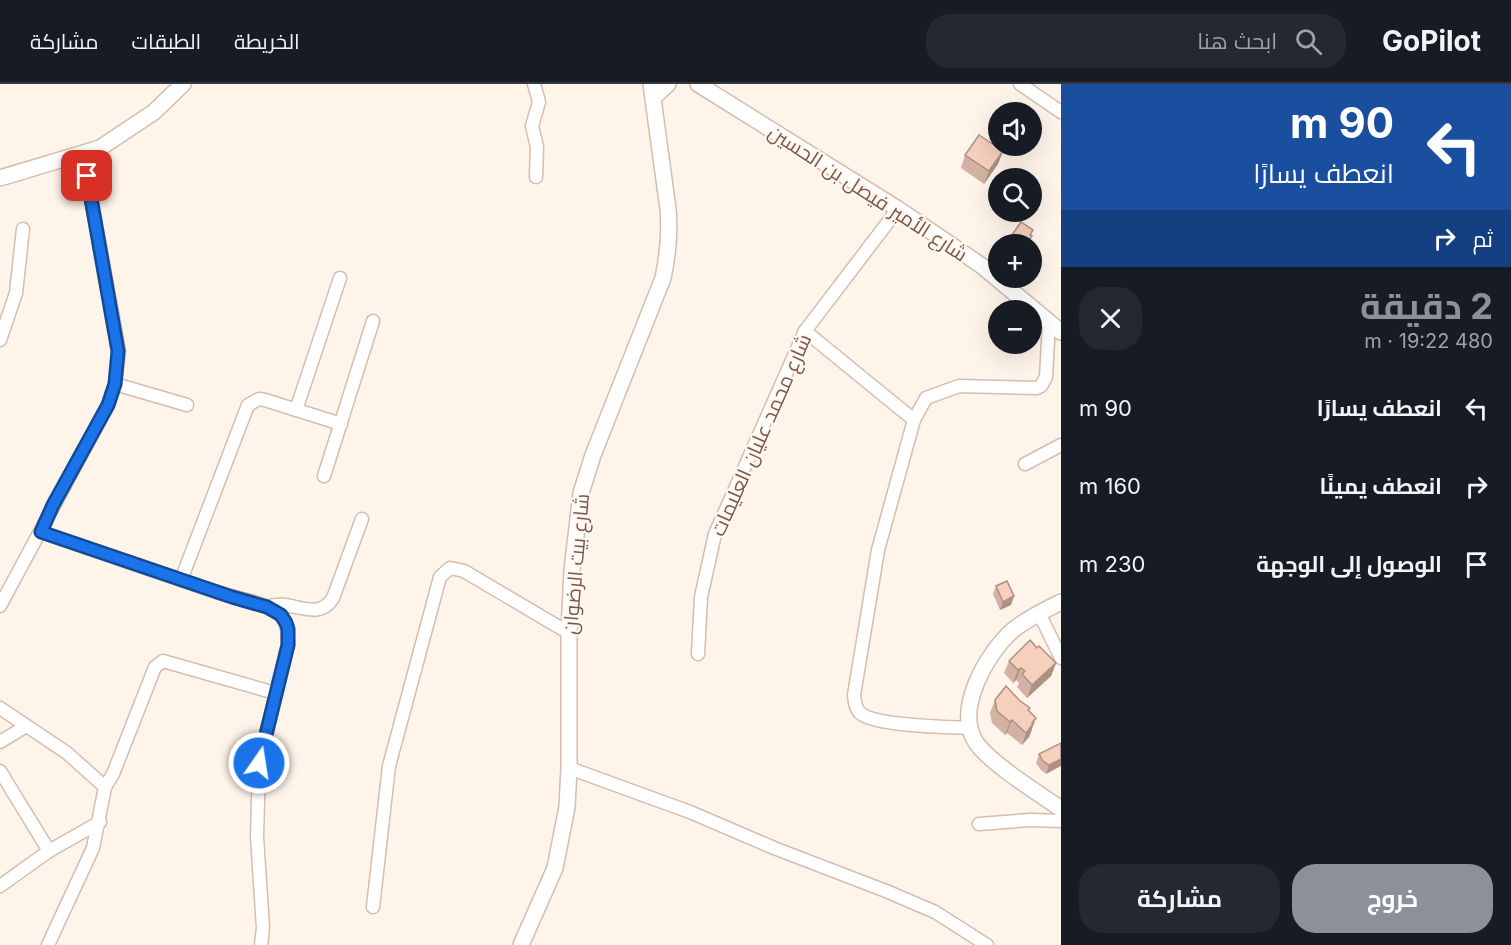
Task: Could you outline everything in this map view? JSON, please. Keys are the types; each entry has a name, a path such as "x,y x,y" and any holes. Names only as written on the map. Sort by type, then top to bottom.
{"street":[{"path":"0,178 100,148 154,112 183,84"},
{"path":"534,84 539,102 532,126 537,147 536,177"},
{"path":"652,91 668,84"},
{"name":"شارع الأمير فيصل بن الحسين","path":"698,84 898,209 982,266 1055,327"},
{"path":"1020,84 1061,112"},
{"name":"شارع بيت الرضوان","path":"521,945 555,868 564,825 569,768 569,633 572,570 581,493 593,455 663,278 667,260 669,218 652,91"},
{"path":"0,606 108,405 115,384 118,351 83,154"},
{"name":"شارع محمد عليان العليمات","path":"698,654 701,597 715,534 806,331 898,209"},
{"path":"0,340 16,293 23,229"},
{"path":"296,410 340,278"},
{"path":"324,476 374,321"},
{"path":"969,728 903,724 865,716 855,706 854,695 878,550 914,420 926,399 958,386 1037,388 1041,386 1046,377 1055,327"},
{"path":"806,331 914,420"},
{"path":"115,384 187,405"},
{"path":"181,580 248,405 259,399 340,424"},
{"path":"1025,464 1061,445"},
{"path":"267,607 282,604 313,611 327,606 333,598 362,519"},
{"path":"41,532 267,607 281,615 288,629 288,645 259,763 257,837 263,918 261,945"},
{"path":"373,907 389,766 440,577 450,568 464,571 569,633"},
{"path":"1061,602 1012,631 987,661 972,698 969,728 978,745 993,759 1061,809"},
{"path":"1039,613 1061,658"},
{"path":"48,945 93,848 100,822 105,787 113,774 155,667 163,661 275,693"},
{"path":"0,708 67,753 105,787"},
{"path":"0,741 26,726"},
{"path":"569,768 699,815 774,848 886,891 935,912 987,945"},
{"path":"0,771 49,851"},
{"path":"979,824 1030,820 1061,821"},
{"path":"0,886 49,851 100,822"}],"building":[{"path":"979,135 988,141 988,156 1000,156 988,170 965,155"},
{"path":"1021,222 1033,230 1031,234 1013,234"},
{"path":"1007,581 1014,596 1003,602 996,586"},
{"path":"1030,640 1056,663 1032,685 1022,674 1025,671 1021,668 1018,670 1009,661"},
{"path":"1006,686 1030,708 1028,710 1036,718 1026,733 1012,720 1010,722 997,711 995,700"},
{"path":"1061,743 1061,759 1049,765 1043,761 1039,754"}],"route":[{"path":"87,176 118,351 115,384 108,405 53,505 41,532 267,607 281,615 288,629 288,645 259,763"}]}
